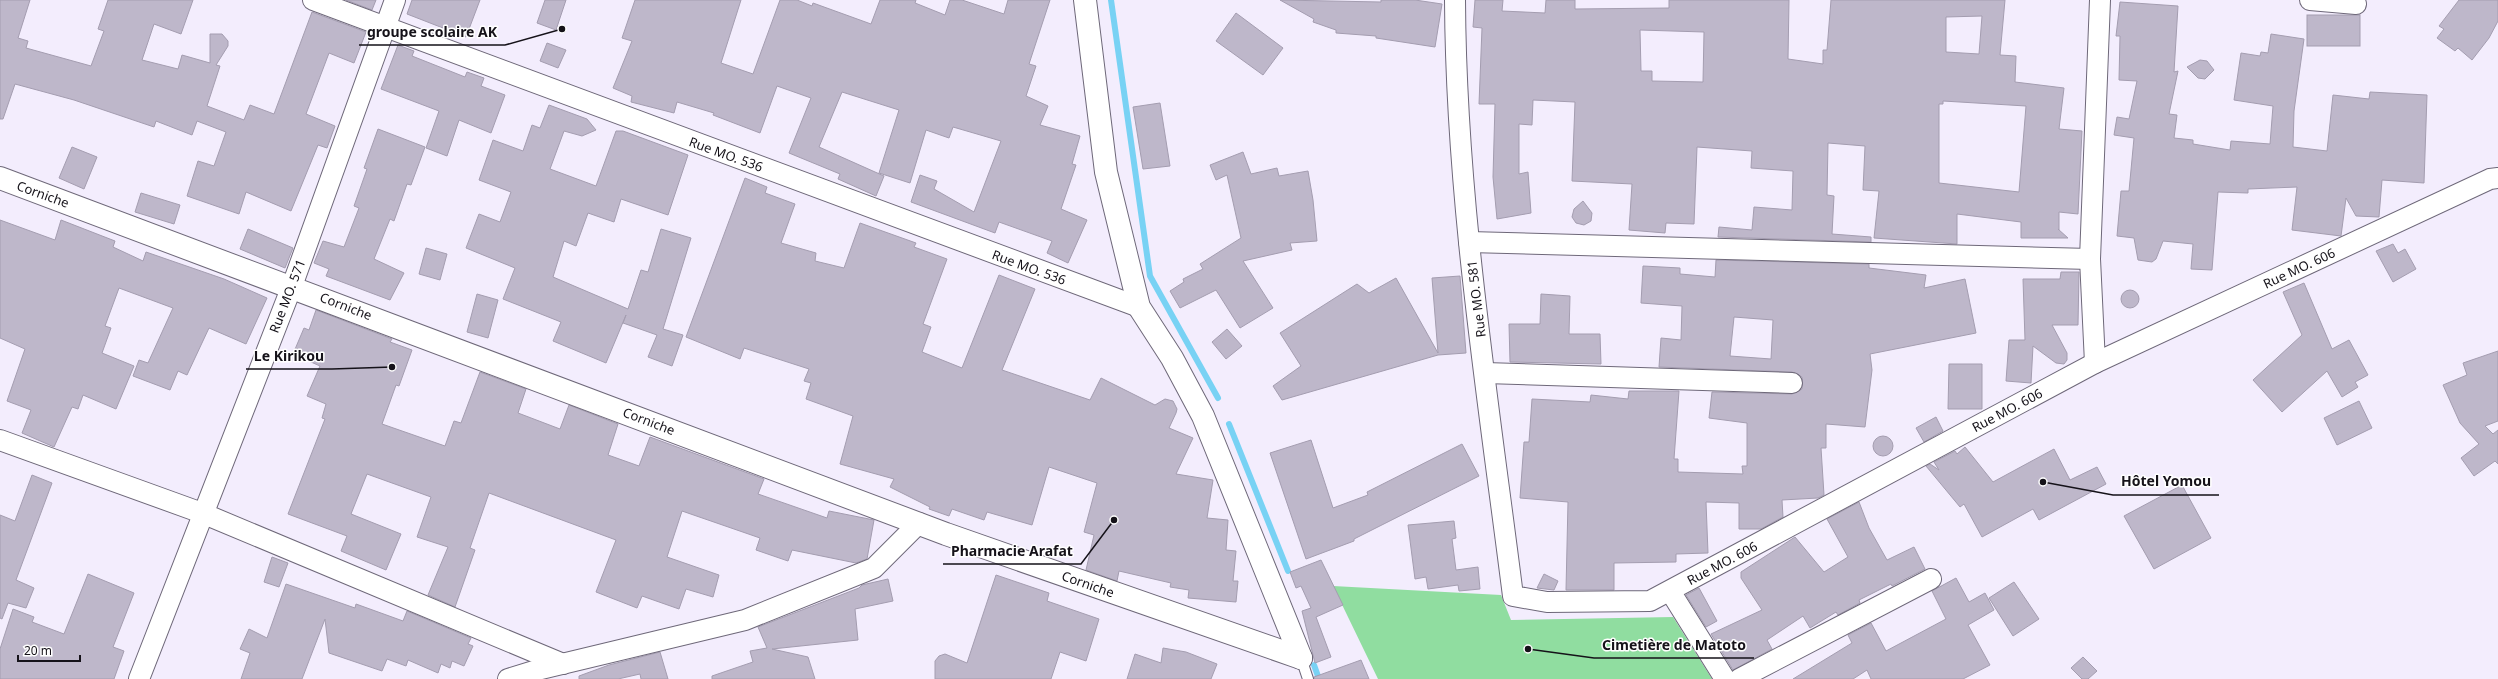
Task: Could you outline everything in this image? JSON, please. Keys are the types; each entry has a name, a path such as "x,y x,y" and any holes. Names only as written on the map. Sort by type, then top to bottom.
{"street":[{"name":"Rue MO. 536","path":"313,0 1139,308"},
{"name":"Rue MO. 571","path":"138,679 202,512 292,286 396,0"},
{"path":"1085,0 1106,172 1139,308 1172,358 1203,416 1301,658"},
{"name":"Rue MO. 581","path":"1455,0 1455,44 1469,242 1512,596"},
{"path":"2095,363 2090,259 2100,0"},
{"path":"2310,0 2356,4"},
{"name":"Corniche","path":"0,178 292,286 919,523 1301,658"},
{"name":"Rue MO. 606","path":"1512,596 1547,602 1650,601 2095,363 2490,179 2498,178"},
{"path":"1469,242 2090,259"},
{"path":"1485,373 1792,384"},
{"path":"0,440 202,512 563,664"},
{"path":"508,679 563,664 745,620 874,568 919,523"},
{"path":"1739,679 1931,579"},
{"path":"1670,591 1725,679"}],"lane":[{"path":"1301,658 1308,679"}],"green space":[{"path":"1333,586 1501,595 1511,620 1673,617 1712,679 1378,679"}],"building":[{"path":"0,0 30,0 18,38 28,41 26,48 91,66 104,31 98,29 108,0 193,0 181,34 154,24 142,60 178,69 182,55 210,63 210,34 222,34 228,41 228,46 216,65 220,66 207,106 244,120 250,105 274,114 312,12 366,32 354,63 329,53 306,114 335,126 327,148 318,145 291,211 246,192 239,214 187,196 198,161 214,166 226,132 197,121 192,135 156,121 154,127 74,100 15,84 3,119 0,119"},
{"path":"346,0 376,0 372,10"},
{"path":"412,0 480,0 466,37 407,14"},
{"path":"545,0 566,0 556,30 537,23"},
{"path":"635,0 741,0 721,63 753,74 780,0 797,0 812,6 813,3 871,24 880,0 916,0 915,3 945,15 950,0 962,0 1004,14 1008,0 1050,0 1029,64 1036,66 1026,96 1048,106 1040,125 1080,136 1072,164 1076,165 1061,209 1087,220 1068,263 1047,253 1052,241 999,222 995,233 911,202 920,175 937,181 934,189 974,212 1001,141 953,127 949,138 926,130 910,183 879,173 899,110 842,92 819,147 884,176 876,196 838,179 840,174 789,153 811,98 777,86 760,133 713,115 714,113 677,102 674,113 631,102 632,96 613,88 632,41 622,38"},
{"path":"1280,0 1381,2 1381,0 1415,0 1442,4 1435,47 1376,38 1376,36 1336,33 1336,30 1313,22 1314,19"},
{"path":"1475,0 1503,0 1502,11 1545,13 1546,0 1575,0 1575,9 1669,8 1669,0 1789,0 1788,59 1823,64 1823,50 1827,50 1831,0 2005,0 2000,55 2016,56 2015,82 2064,88 2059,129 2082,131 2078,214 2059,212 2059,230 2068,238 2021,238 2021,222 1957,214 1957,244 1874,238 1879,191 1863,190 1865,146 1828,143 1827,195 1834,196 1832,234 1871,237 1871,242 1718,237 1719,227 1752,230 1754,207 1792,210 1793,171 1751,168 1752,151 1697,147 1694,224 1666,223 1665,233 1629,230 1632,184 1572,181 1575,102 1533,100 1532,125 1519,124 1519,174 1528,172 1531,213 1497,219 1493,177 1495,104 1479,104 1482,28 1473,27","holes":["1982,16 1979,54 1946,52 1946,17","1640,30 1704,32 1703,82 1652,81 1652,71 1641,71","1943,101 2026,106 2019,192 1939,183 1939,104 1943,104"]},
{"path":"2459,0 2498,0 2498,21 2489,38 2472,60 2458,48 2455,51 2437,38 2444,29 2439,26"},
{"path":"2120,2 2178,6 2174,72 2178,71 2169,114 2177,115 2174,138 2193,140 2193,144 2230,150 2231,141 2270,144 2273,106 2234,100 2241,53 2260,56 2261,52 2268,53 2271,34 2304,39 2294,111 2293,147 2327,151 2333,95 2369,99 2370,92 2427,95 2424,183 2382,180 2379,217 2356,216 2346,198 2341,236 2292,230 2297,187 2248,189 2248,193 2218,192 2212,270 2191,269 2193,244 2163,241 2156,259 2152,262 2138,260 2134,238 2117,236 2121,191 2129,191 2134,138 2114,135 2117,117 2129,119 2137,81 2119,80 2120,36 2116,36"},
{"path":"1236,13 1283,48 1263,75 1216,41"},
{"path":"2307,15 2360,15 2360,46 2307,46"},
{"path":"547,43 566,50 558,68 540,61"},
{"path":"398,45 414,51 412,56 465,77 467,72 484,78 481,86 505,95 491,133 459,120 447,156 426,148 439,111 381,89"},
{"path":"2200,60 2207,61 2214,70 2205,79 2198,78 2187,67"},
{"path":"1160,103 1170,166 1143,169 1133,107"},
{"path":"549,105 587,119 596,130 582,136 564,131 550,169 596,186 616,131 623,131 688,155 668,215 621,199 614,222 588,213 576,246 564,241 553,277 628,309 641,270 648,272 661,229 691,238 663,329 683,335 672,366 648,357 657,335 623,323 626,315 606,363 553,341 561,322 503,299 515,268 466,248 479,214 500,222 511,192 479,180 493,140 523,151 532,125 540,128"},
{"path":"378,129 425,147 411,185 407,184 394,221 390,219 374,259 404,273 390,300 326,276 329,269 314,263 323,241 344,247 359,208 354,206 367,169 364,168"},
{"path":"72,147 97,157 84,189 59,178"},
{"path":"1243,152 1251,174 1277,168 1279,176 1308,171 1313,200 1317,241 1290,243 1292,250 1243,261 1273,308 1240,328 1216,290 1180,308 1170,291 1184,282 1183,279 1203,269 1200,264 1241,238 1227,175 1216,180 1210,165"},
{"path":"745,178 767,187 765,193 795,204 781,243 816,253 815,261 844,268 860,223 916,243 914,247 947,259 923,324 931,327 922,352 962,368 999,275 1035,289 1002,370 1090,400 1101,378 1155,405 1165,399 1173,401 1177,409 1169,428 1193,438 1176,474 1213,480 1207,518 1228,520 1226,550 1236,551 1233,581 1238,581 1236,602 1188,598 1189,590 1170,587 1171,583 1119,571 1117,581 1086,570 1094,535 1084,532 1097,483 1049,467 1032,525 987,512 984,520 952,509 949,516 929,509 930,507 890,487 894,479 840,464 853,416 806,399 811,383 804,381 809,369 744,348 740,359 686,337"},
{"path":"141,193 180,205 174,224 135,212"},
{"path":"1583,201 1592,213 1591,221 1584,225 1576,223 1572,217 1574,209"},
{"path":"0,220 55,240 61,220 115,241 113,247 143,261 146,252 224,279 267,298 246,344 209,328 187,375 178,371 170,390 133,376 139,360 148,363 173,308 119,288 105,326 111,328 102,353 134,366 116,409 83,395 78,409 72,407 54,447 22,433 31,410 7,401 25,349 0,338"},
{"path":"248,229 293,248 285,268 240,249"},
{"path":"2393,244 2398,253 2405,249 2416,269 2393,282 2376,251"},
{"path":"426,248 447,254 440,280 419,274"},
{"path":"1716,260 1869,264 1869,268 1926,275 1924,288 1965,279 1976,333 1870,354 1872,370 1865,427 1826,424 1826,448 1821,448 1824,495 1818,498 1782,500 1783,517 1761,529 1739,529 1739,503 1706,502 1708,553 1676,554 1676,562 1614,563 1614,590 1566,590 1568,502 1520,498 1524,442 1529,442 1532,399 1590,402 1591,395 1628,399 1629,391 1679,391 1674,459 1678,459 1678,472 1743,474 1742,466 1747,466 1747,423 1709,418 1712,392 1792,394 1802,389 1802,377 1792,372 1659,367 1661,338 1681,340 1682,306 1641,303 1643,266 1680,268 1680,274 1715,277","holes":["1734,317 1773,320 1771,359 1730,356"]},
{"path":"2061,272 2079,272 2078,325 2052,325 2067,353 2067,360 2064,364 2056,363 2033,346 2031,383 2006,381 2009,340 2025,340 2023,279 2060,279"},
{"path":"1460,276 1466,353 1438,355 1282,400 1273,386 1301,366 1280,333 1357,284 1369,293 1396,278 1438,353 1432,278"},
{"path":"2304,283 2332,349 2349,340 2368,375 2355,382 2358,387 2342,397 2327,371 2282,412 2253,380 2302,335 2283,292"},
{"path":"2126,290 2134,290 2139,295 2137,306 2134,308 2126,308 2121,303 2121,295"},
{"path":"477,294 498,300 488,338 467,332"},
{"path":"1541,294 1570,296 1569,334 1600,334 1601,364 1510,362 1509,324 1540,324"},
{"path":"316,310 392,339 390,342 412,350 399,386 396,385 382,424 445,446 454,421 461,423 480,372 526,389 518,413 560,429 569,405 618,424 608,455 639,466 650,437 764,479 758,494 827,518 829,511 874,520 867,559 856,563 792,550 788,561 756,550 760,538 682,511 667,557 719,575 713,597 686,589 679,609 642,596 637,608 596,592 616,540 489,493 470,548 475,550 455,607 428,595 448,547 417,537 431,497 367,474 351,514 401,534 386,570 341,551 347,536 288,514 325,419 322,418 326,404 307,396 320,366 293,354 304,328 309,330"},
{"path":"1227,329 1242,346 1226,359 1212,342"},
{"path":"2498,351 2498,421 2485,426 2493,434 2498,430 2498,464 2495,461 2474,476 2461,458 2479,444 2460,423 2443,385 2467,375 2463,363"},
{"path":"1949,364 1982,364 1982,409 1948,409"},
{"path":"2359,401 2372,428 2337,445 2324,418"},
{"path":"1936,417 1943,431 1924,442 1916,428"},
{"path":"1883,436 1890,439 1893,446 1890,453 1883,456 1876,453 1873,446 1876,439"},
{"path":"1311,440 1333,508 1368,495 1367,492 1462,444 1479,476 1354,539 1354,541 1306,559 1270,453"},
{"path":"1965,447 1993,482 2054,449 2070,480 2097,467 2106,484 2039,520 2033,509 1982,537 1964,504 1960,507 1926,466 1930,464 1939,470 1934,462 1955,451 1957,454"},
{"path":"32,475 52,483 16,580 34,588 26,608 8,603 2,619 0,618 0,515 15,521"},
{"path":"2182,485 2211,538 2154,569 2124,516"},
{"path":"1859,502 1869,528 1887,560 1914,547 1925,569 1892,586 1891,584 1859,600 1860,603 1838,615 1836,612 1810,628 1803,616 1767,640 1772,649 1733,670 1711,634 1762,610 1741,578 1741,572 1795,537 1824,572 1848,557 1827,519"},
{"path":"1454,521 1456,538 1452,539 1456,570 1478,567 1480,589 1459,591 1458,585 1428,589 1426,577 1415,579 1408,525"},
{"path":"272,557 288,563 279,587 264,582"},
{"path":"1321,560 1343,605 1316,617 1331,657 1315,663 1302,611 1311,608 1301,586 1296,588 1290,572"},
{"path":"88,574 134,593 113,647 124,651 114,679 0,679 0,649 13,609 34,617 32,622 64,634"},
{"path":"1544,574 1558,581 1554,590 1537,588"},
{"path":"996,575 1049,593 1047,601 1099,619 1086,661 1060,652 1051,679 935,679 935,661 939,656 945,654 967,663"},
{"path":"1956,578 1969,602 1985,593 1994,610 1968,625 1990,665 1963,679 1871,679 1867,670 1853,679 1793,679 1852,643 1848,635 1871,623 1886,651 1946,619 1932,591"},
{"path":"888,579 893,601 855,609 858,640 772,649 808,657 815,679 712,679 712,676 753,662 750,651 767,648 758,627 859,588 862,585"},
{"path":"2014,582 2039,619 2013,636 1989,598"},
{"path":"286,584 355,608 356,604 403,621 407,611 471,638 468,644 473,646 464,666 452,661 450,668 441,664 438,673 408,660 406,666 387,659 382,671 329,653 325,619 302,679 241,679 250,653 240,649 249,629 267,638"},
{"path":"1699,588 1717,621 1706,627 1686,595"},
{"path":"1163,648 1186,652 1217,664 1211,679 1127,679 1135,654 1161,663"},
{"path":"660,652 668,679 641,679 640,674 618,679 579,679 579,676 609,665"},
{"path":"2083,657 2097,671 2088,679 2082,679 2071,668"},
{"path":"1361,660 1369,679 1314,679 1314,677"}],"waterway":[{"path":"1111,0 1150,276 1218,398"},
{"path":"1229,424 1288,571"},
{"path":"1314,665 1319,679"}],"place":[{"name":"groupe scolaire AK","path":"562,29"},
{"name":"Le Kirikou","path":"392,367"},
{"name":"Hôtel Yomou","path":"2043,482"},
{"name":"Pharmacie Arafat","path":"1114,520"},
{"name":"Cimetière de Matoto","path":"1528,649"}]}
